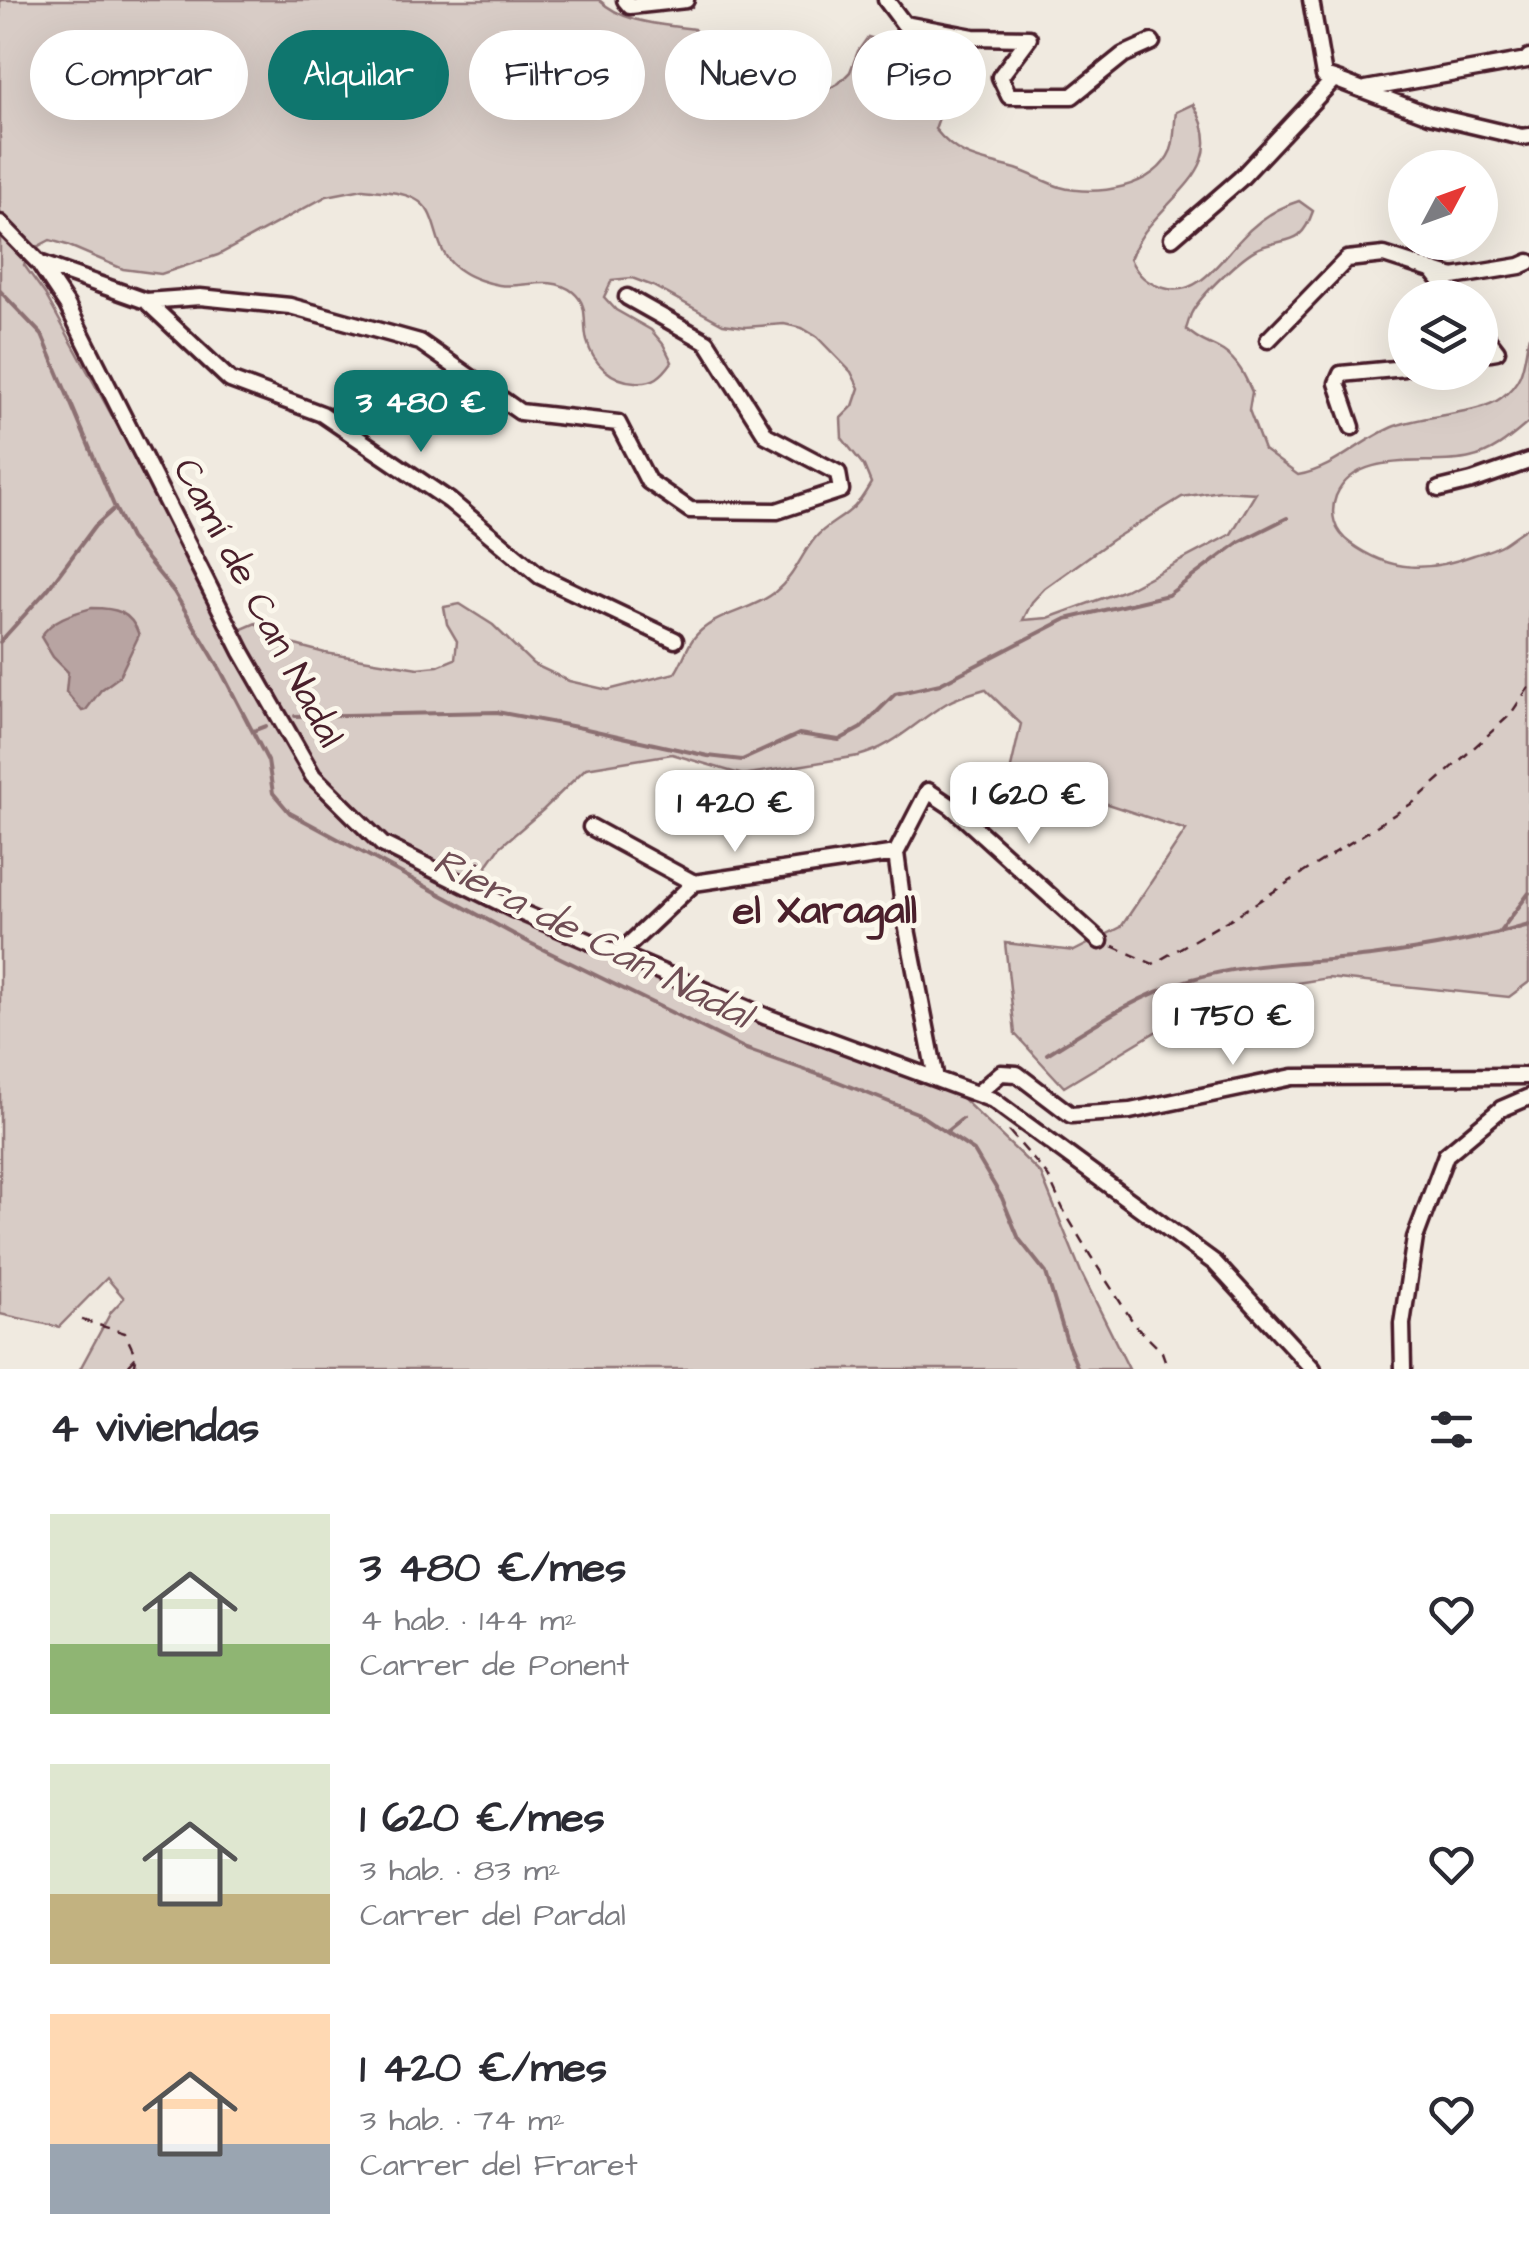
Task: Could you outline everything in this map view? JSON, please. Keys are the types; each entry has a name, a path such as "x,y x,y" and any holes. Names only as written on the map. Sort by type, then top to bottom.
{"street":[{"path":"625,0 630,6 686,0"},
{"path":"886,0 904,24 973,37 1029,38 1000,76 1009,96 1072,96 1122,55 1152,42"},
{"path":"1311,0 1324,76 1363,89 1529,57"},
{"path":"1334,79 1429,115 1529,136"},
{"path":"1172,238 1240,179 1334,79"},
{"name":"Camí de Can Nadal","path":"0,222 39,263 67,305 242,652 313,776 382,844 513,909 768,1017 992,1100 1215,1263 1314,1369"},
{"path":"1268,340 1348,259 1384,255 1454,277 1529,262"},
{"path":"39,263 146,301 230,380 322,414 450,501 540,576 675,640"},
{"path":"1432,270 1440,280"},
{"path":"146,301 200,297 290,306 420,342 520,412 618,423 648,481 690,510 777,511 841,490 838,473 766,435 706,342 627,297"},
{"path":"1352,427 1337,383 1341,374 1388,370"},
{"path":"1439,490 1529,461"},
{"path":"936,1080 896,853 928,791 952,807 1100,941"},
{"path":"591,827 694,884"},
{"path":"620,953 694,884 896,853"},
{"path":"977,1094 1001,1072 1017,1074 1071,1115 1130,1111 1293,1078 1529,1076"},
{"path":"1403,1369 1402,1324 1415,1238 1446,1155 1500,1109 1529,1096"}],"path":[{"path":"1100,941 1153,964 1237,915 1414,802 1510,716 1529,688"},
{"path":"1000,1120 1048,1176 1099,1269 1135,1326 1162,1352 1168,1369"},
{"path":"82,1320 125,1333 136,1357 134,1369"},
{"path":"125,1369 136,1357"}],"shaded area":[{"path":"0,0 599,0 632,18 695,30 665,30 665,120 832,120 832,87 852,67 852,120 938,120 935,129 944,139 972,157 1074,190 1106,190 1152,173 1171,150 1176,112 1193,104 1202,124 1203,157 1187,184 1144,233 1130,259 1152,284 1176,290 1187,288 1207,275 1246,233 1274,212 1299,201 1313,211 1298,236 1259,248 1232,267 1196,307 1186,329 1237,364 1252,392 1249,410 1264,450 1298,475 1324,467 1395,426 1480,408 1501,398 1519,377 1529,335 1529,422 1502,444 1479,456 1396,462 1360,471 1346,481 1333,510 1340,534 1350,543 1380,560 1410,567 1441,565 1485,552 1529,527 1529,982 1509,997 1328,978 1215,996 1064,1087 1015,1034 1005,943 1074,951 1121,927 1186,830 1010,772 1021,724 985,689 952,701 894,740 858,756 743,775 672,754 586,768 500,847 488,864 483,883 493,901 521,918 782,1031 960,1096 1041,1174 1081,1272 1129,1369 80,1369 111,1312 124,1298 107,1278 59,1327 0,1314","holes":["363,189 389,192 424,205 445,254 463,272 499,285 546,283 573,292 584,309 587,341 594,357 619,378 635,382 652,380 672,362 651,330 616,310 604,297 612,280 632,278 653,286 723,324 784,324 817,337 851,372 859,388 853,406 841,418 842,438 864,466 871,483 863,496 816,537 774,593 701,630 675,673 608,690 569,681 533,664 493,625 460,604 444,607 447,624 457,641 455,659 438,666 418,668 325,653 271,636 256,623 226,636 117,425 45,294 24,265 33,249 50,240 123,269 161,274 218,255 327,196","1220,491 1256,493 1231,534 1125,590 1048,618 1023,620 1045,588 1182,497"]},
{"path":"92,608 121,612 132,621 139,635 119,677 82,711 66,692 68,672 41,637 57,621"}],"waterway":[{"name":"Riera de Can Nadal","path":"0,291 42,335 130,538 174,592 220,669 268,761 273,793 290,813 530,943 746,1049 917,1113 974,1151 1002,1198 1019,1239 1046,1273 1078,1369"},
{"path":"0,642 48,589 95,526 114,509"},
{"path":"295,716 497,712 742,760 799,734 839,740 861,728 895,694 940,684 1066,619 1168,595 1239,542 1287,518"},
{"path":"253,731 266,726"},
{"path":"1499,933 1529,893"},
{"path":"1047,1054 1133,1003 1211,974 1411,950 1529,925"},
{"path":"947,1131 962,1119"}],"district":[{"name":"el Xaragall","path":"825,911"}]}
